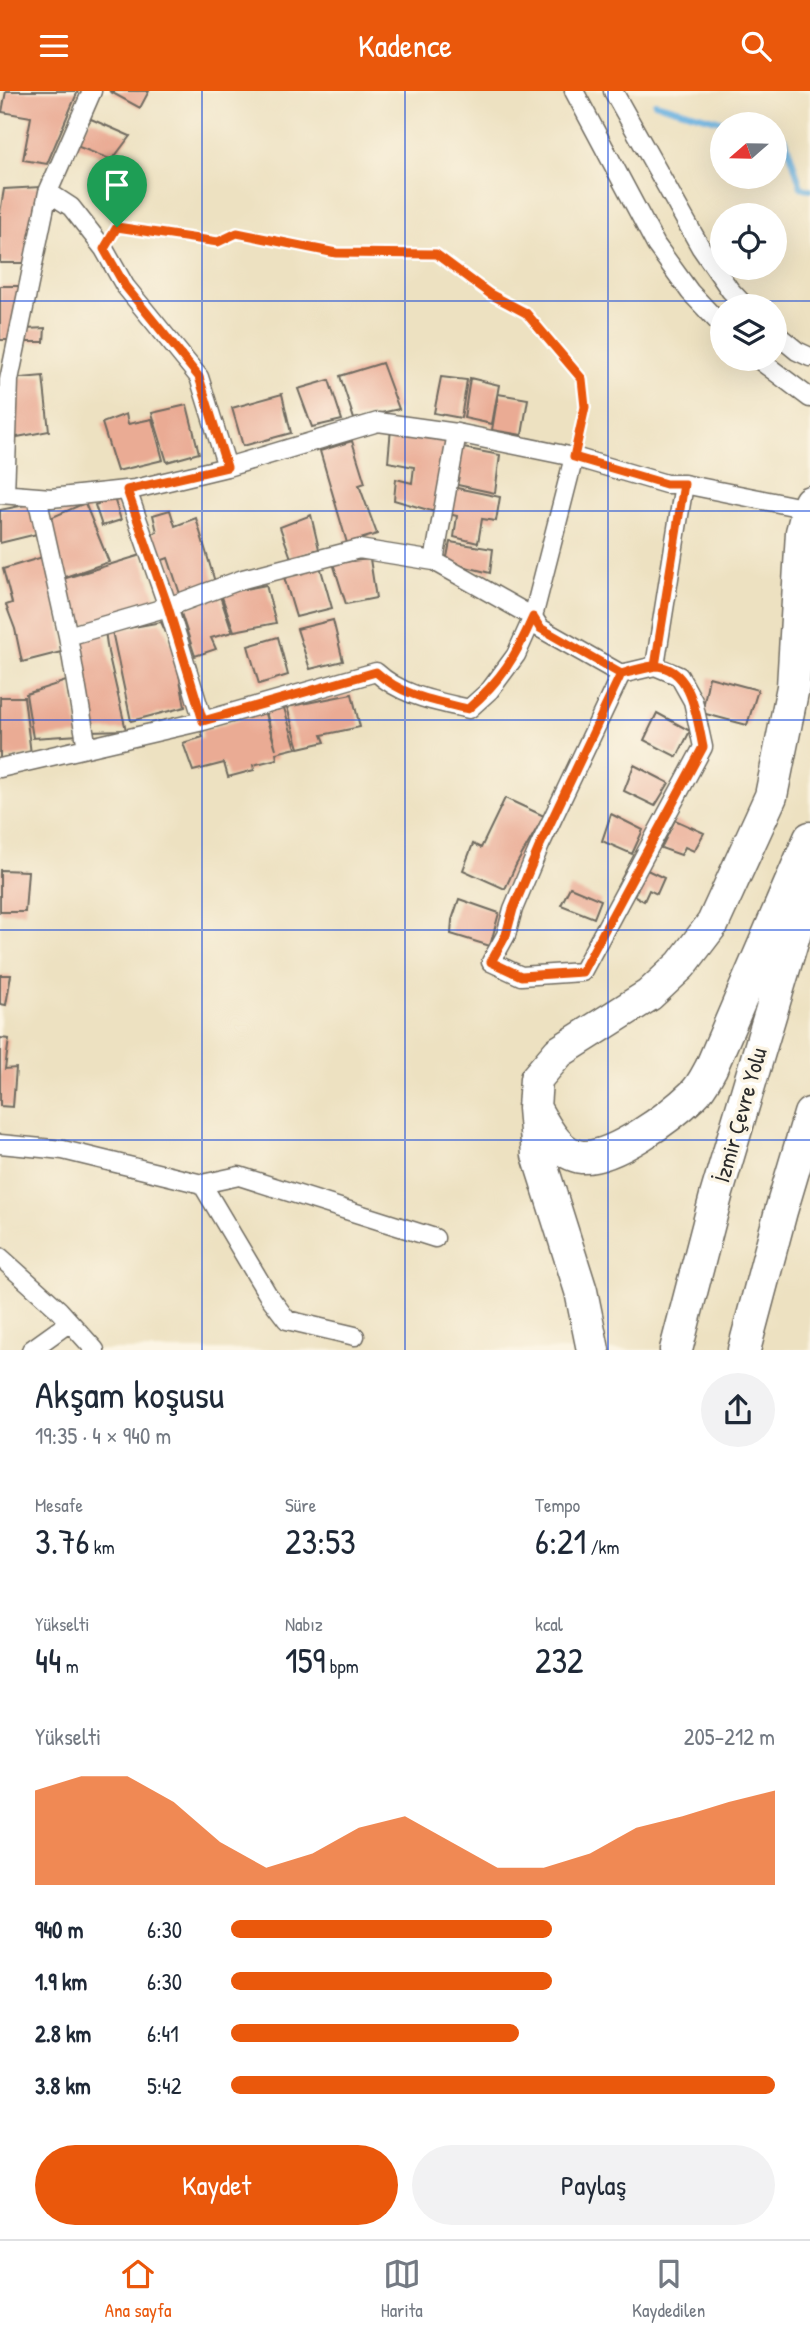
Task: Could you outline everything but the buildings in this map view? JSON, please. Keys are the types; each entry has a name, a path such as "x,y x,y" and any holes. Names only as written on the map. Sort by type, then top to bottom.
{"highway":[{"path":"593,1350 572,1260 538,1155 534,1108 536,1080 559,1052 649,995 681,965 713,923 771,796 793,687 802,533 809,505"},
{"path":"534,1108 547,1131 565,1150 582,1157 603,1153 627,1143 695,1093 711,1068 810,838"},
{"name":"İzmir Çevre Yolu","path":"676,1350 716,1196 810,881"},
{"path":"744,1350 810,1114"}],"street":[{"path":"92,91 48,191 9,380 3,494 51,498 127,490 227,467 378,422 457,433 574,457 666,484 684,484 809,505"},
{"path":"573,91 656,245 690,292 710,313"},
{"path":"613,91 701,248 734,294"},
{"path":"48,191 71,207 104,249 125,286 199,377 227,467"},
{"path":"787,343 810,357"},
{"path":"774,371 810,398"},
{"path":"433,561 457,433"},
{"path":"0,768 203,721 376,672 388,683 410,695 468,709 490,690 516,655 533,617 574,457"},
{"path":"655,666 684,484"},
{"path":"127,490 168,607 203,721"},
{"path":"37,497 68,636 87,748"},
{"path":"68,636 168,607 243,579 359,548 433,561 533,617 540,628 621,674 655,666 680,675 693,701 703,747 582,972 521,976 491,962 506,935 513,909 540,845 621,674"},
{"path":"0,1143 63,1150 202,1184 239,1176 435,1238"},
{"path":"202,1184 268,1295 287,1321 355,1336"},
{"path":"4,1267 70,1322 95,1350"},
{"path":"31,1350 70,1322"}],"path":[{"path":"104,249 117,227 218,242 237,233 336,253 436,254 490,294 526,313 582,379 585,407 574,457"}],"waterway":[{"path":"655,103 710,118"},
{"path":"788,146 801,187 810,190"}],"route":[{"path":"117,227 104,249 125,286 199,377 227,467 127,490 168,607 203,721 376,672 388,683 410,695 468,709 490,690 516,655 533,617 540,628 621,674 655,666 680,675 693,701 703,747 582,972 521,976 491,962 506,935 513,909 540,845 621,674 655,666 684,484 666,484 574,457 585,407 582,379 526,313 490,294 436,254 336,253 237,233 218,242 117,227"}]}
